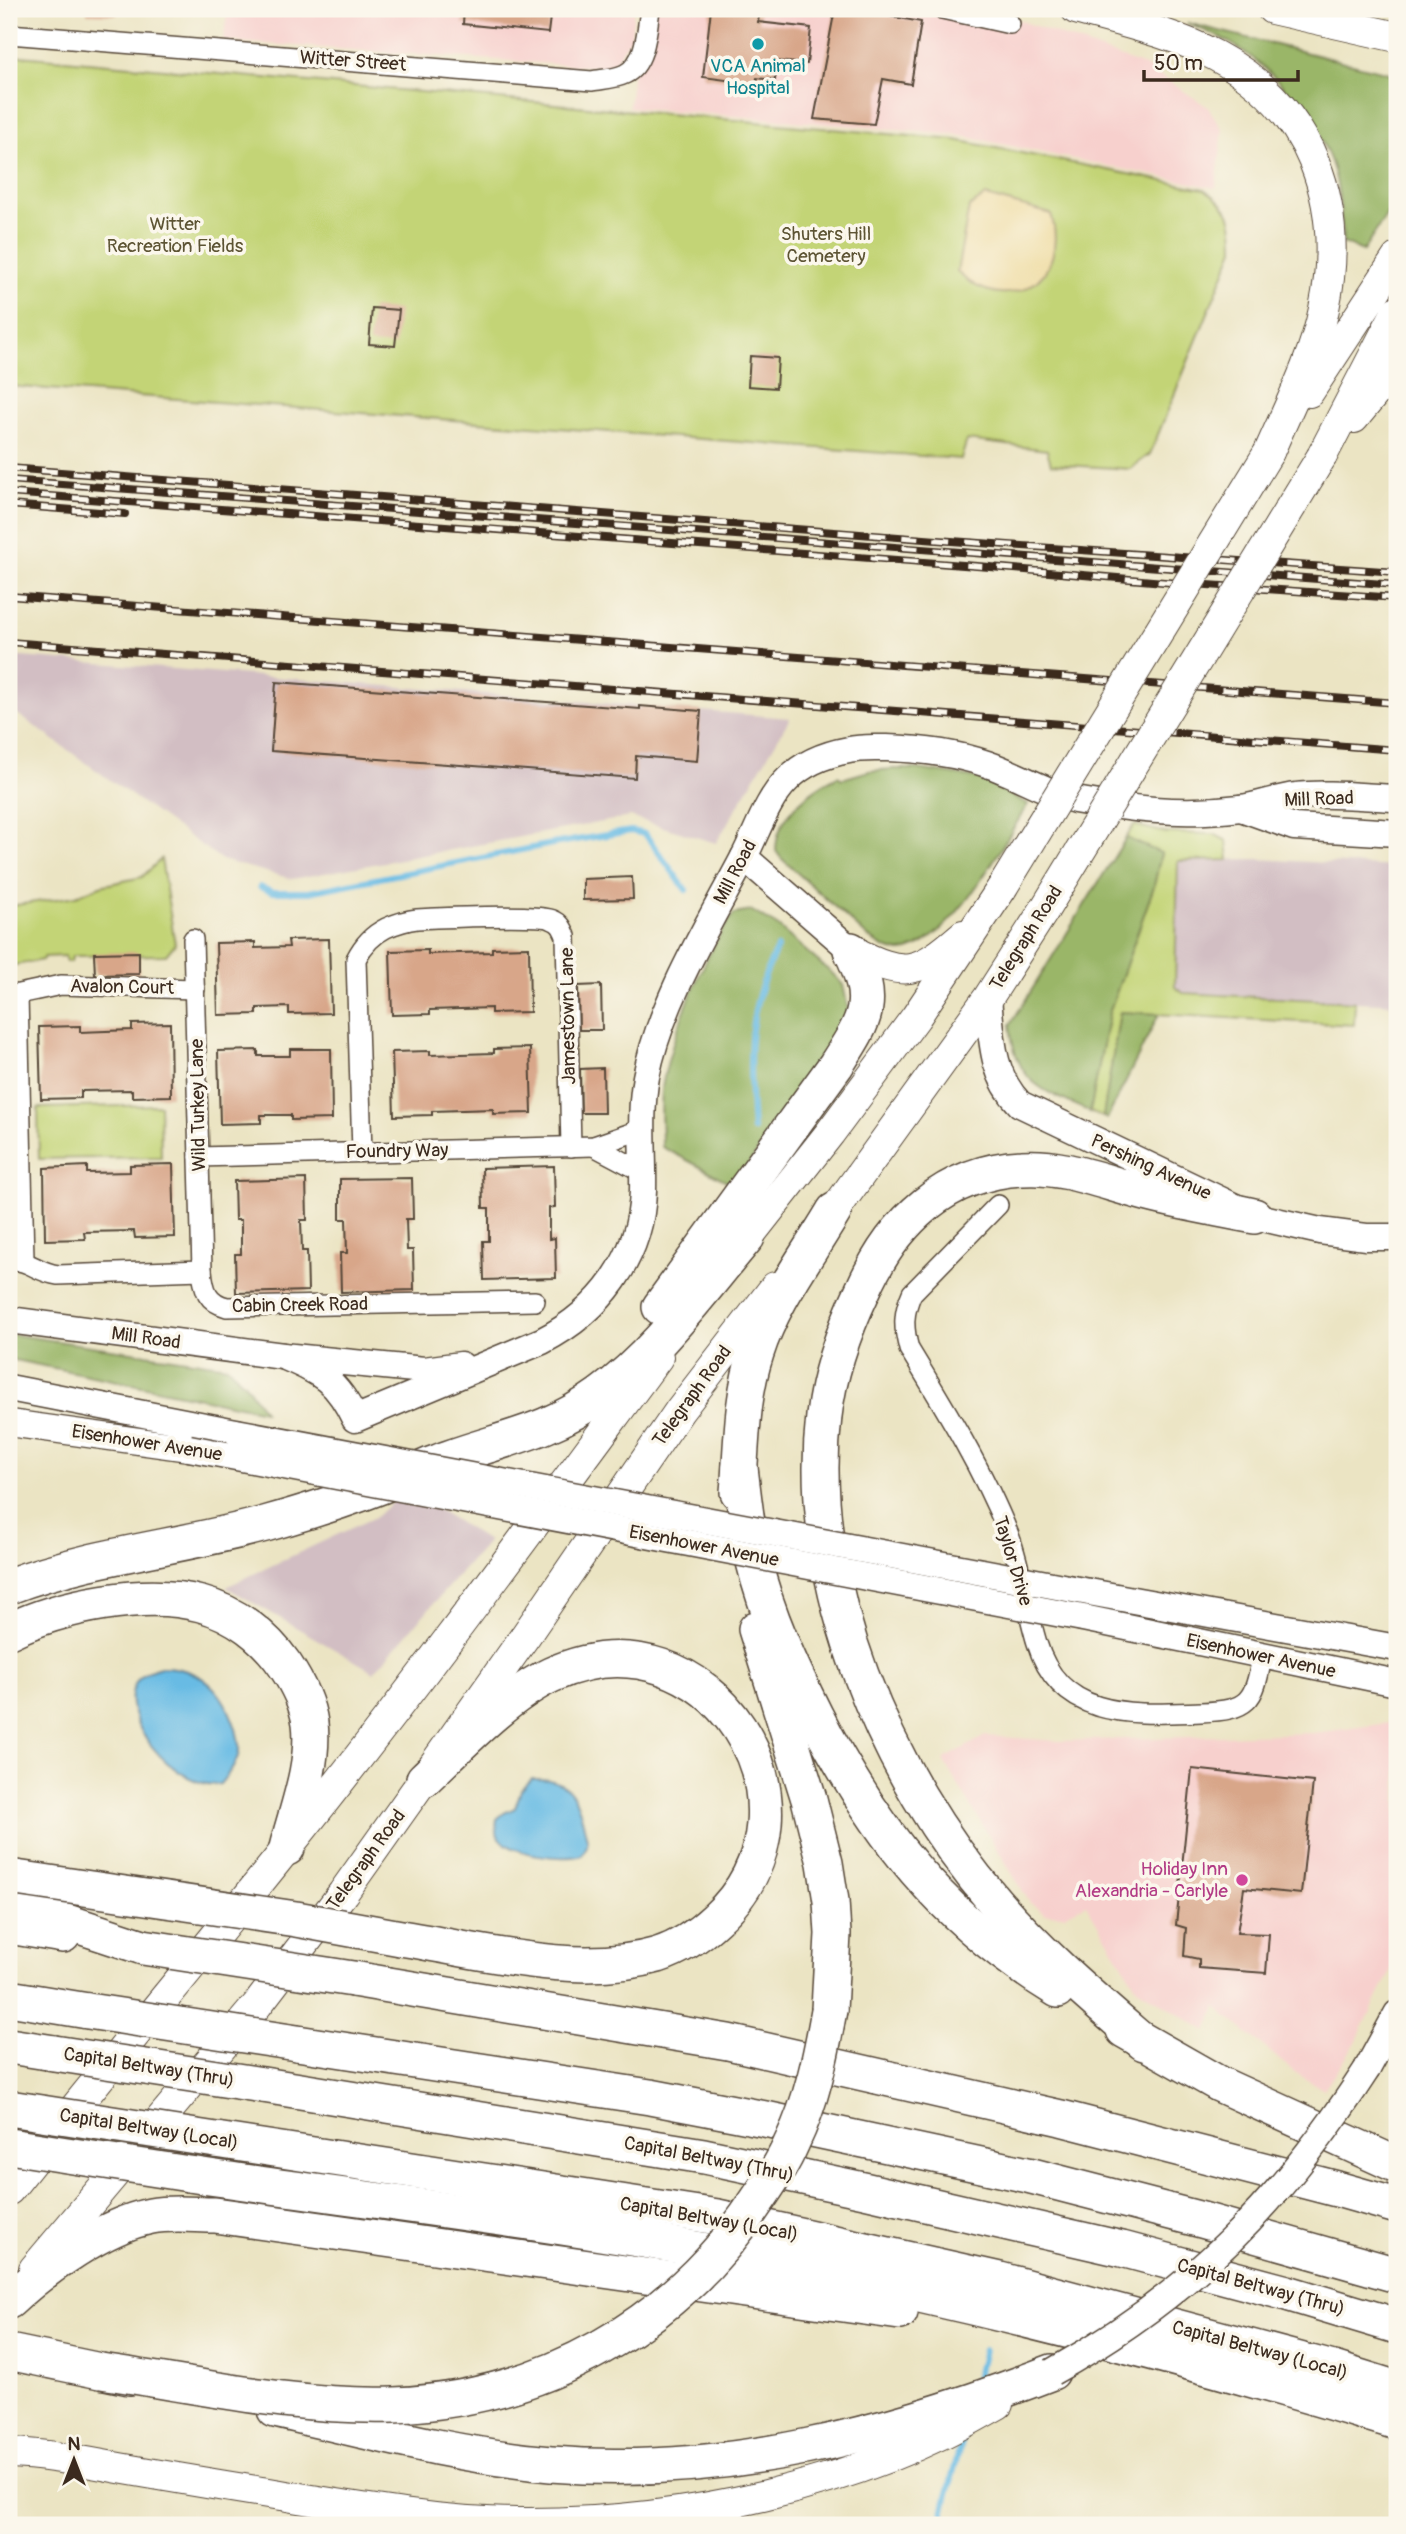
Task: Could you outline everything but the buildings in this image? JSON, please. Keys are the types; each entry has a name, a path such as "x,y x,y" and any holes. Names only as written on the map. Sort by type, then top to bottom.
{"highway":[{"path":"449,1458 497,1431 534,1416 570,1393 602,1369 663,1304 855,1035 863,1017 866,987 851,950"},
{"path":"1144,2043 1031,1942 993,1899 959,1857 898,1758 874,1707 855,1655 830,1564 822,1492 824,1415 838,1352 866,1283 901,1228 938,1194 956,1184 1000,1171 1046,1168 1254,1216"},
{"path":"101,2371 280,2398 391,2405 449,2400 512,2387 587,2356 630,2331 662,2307 719,2252 746,2218 775,2174 800,2125 820,2056 829,2010 833,1934 825,1863 809,1799 743,1587 736,1511 747,1386 755,1353 770,1318 834,1212"},
{"path":"9,1586 88,1561 196,1541 266,1523 380,1487 449,1458 535,1431 570,1416 634,1366 747,1237"},
{"path":"740,1468 748,1533 755,1564 770,1614 799,1683 841,1765 870,1813 897,1850 942,1901 978,1934 1053,1987 1144,2043 1219,2084 1397,2165"},
{"path":"9,1631 50,1615 88,1606 155,1599 201,1604 242,1623 258,1634 276,1653 297,1683 310,1725 307,1767 287,1848"},
{"path":"9,1877 283,1917 576,1965 618,1963 660,1954 698,1936 740,1893 754,1866 762,1840 764,1817 761,1787 748,1741 736,1722 718,1700 694,1683 670,1669 639,1661 609,1659 579,1665 528,1687 424,1779"},
{"path":"9,1897 58,1919 143,1947"},
{"path":"9,1927 353,1979 728,2042 1061,2118 1397,2206"},
{"path":"9,1998 650,2097 765,2119 1028,2175 1397,2275"},
{"name":"Capital Beltway (Thru)","path":"9,2046 704,2156 1122,2249 1287,2293 1397,2326"},
{"name":"Capital Beltway (Local)","path":"9,2108 718,2217 1000,2280 1333,2369 1397,2389"},
{"path":"9,2146 610,2236 794,2268 921,2295 1174,2358 1397,2422"},
{"path":"9,2300 37,2275 108,2231 151,2216 215,2215 933,2316 1174,2358"},
{"path":"9,2352 432,2445 551,2464 606,2466 677,2464 796,2450 923,2418 1052,2372"}],"main road":[{"path":"1076,9 1193,45 1234,66 1259,84 1281,107 1319,170 1330,213 1332,246 1324,309 1312,349 1269,452"},
{"path":"1272,9 1397,37"},
{"path":"9,2190 287,1848 463,1619 747,1237 830,1133 916,1017 1002,888 1269,452 1397,258"},
{"path":"1322,456 1397,311"},
{"path":"1322,456 1397,366"},
{"name":"Telegraph Road","path":"9,2300 258,2004 424,1779 680,1410 834,1212 988,998 1322,456"},
{"name":"Mill Road","path":"283,1356 322,1373 348,1403 355,1419 567,1328 606,1292 631,1252 640,1222 645,1080 659,1030 710,918 771,802 786,781 821,758 851,749 914,748 958,755 988,764 1074,799 1122,807 1188,811 1241,808 1297,796 1397,798"},
{"name":"Mill Road","path":"1241,808 1294,827 1397,834"},
{"path":"744,857 851,950 873,980 878,1003 870,1046 830,1133"},
{"path":"851,950 885,966 901,970 914,968 943,952 984,916"},
{"name":"Pershing Avenue","path":"988,998 993,1054 999,1075 1008,1092 1020,1104 1254,1216 1292,1226 1366,1237 1397,1237"},
{"path":"1366,1237 1397,1246"},
{"name":"Mill Road","path":"9,1320 283,1356 424,1370 497,1359"},
{"name":"Eisenhower Avenue","path":"9,1388 1397,1648"},
{"name":"Eisenhower Avenue","path":"9,1423 189,1448 1083,1618 1397,1684"},
{"path":"9,2453 88,2462 276,2495 478,2521 584,2521 655,2515 785,2490 846,2473 917,2446 989,2409 1087,2353 1177,2289 1221,2252 1254,2219 1311,2151 1367,2069 1397,2014"}],"street":[{"name":"Witter Street","path":"9,34 592,81 624,75 631,69 642,52 650,9"},
{"path":"942,9 1010,24"},
{"name":"Jamestown Lane","path":"362,1152 356,959 360,950 370,938 383,929 415,920 519,916 552,919 562,926 566,936 571,1147"},
{"name":"Wild Turkey Lane","path":"194,939 202,1270"},
{"name":"Avalon Court","path":"13,996 61,985 195,989"},
{"path":"13,996 16,1260 42,1273 58,1275 202,1270"},
{"name":"Foundry Way","path":"199,1157 594,1146 643,1129"},
{"path":"594,1146 643,1172"},
{"name":"Taylor Drive","path":"998,1205 912,1293 905,1310 904,1329 909,1349 977,1467 1009,1537 1037,1645 1046,1667 1065,1688 1089,1704 1106,1710 1150,1713 1222,1711 1236,1708 1253,1694 1262,1657"},
{"name":"Cabin Creek Road","path":"202,1270 208,1297 214,1303 227,1307 535,1301"}],"shaded area":[{"path":"228,9 634,9 631,37 611,68 223,41"},
{"path":"639,9 989,9 1147,67 1208,107 1223,130 1216,188 957,135 629,107"},
{"path":"9,656 790,718 716,843 630,817 292,879 222,860 9,708"},
{"path":"1259,859 1397,867 1397,1004 1183,993 1175,987 1178,860"},
{"path":"406,1489 488,1541 374,1672 226,1587 377,1516"},
{"path":"1397,1722 1397,1958 1356,2042 1324,2090 1293,2071 1216,2007 1207,2031 1137,1988 1086,1904 1064,1915 1045,1914 1030,1903 943,1760 985,1736 1059,1741 1314,1733"}],"green space":[{"path":"1187,23 1397,75 1397,199 1363,251 1343,243 1340,202 1331,162 1302,109 1274,77 1243,51 1222,38"},
{"name":"Witter Recreation Fields","path":"9,55 955,140 1204,189 1220,202 1229,214 1234,249 1150,454 1130,469 1051,464 1047,450 967,440 961,459 9,386"},
{"path":"918,769 977,778 1028,804 957,913 920,945 902,951 888,949 868,937 776,851 777,838 788,815 816,789 838,776 842,779 869,771"},
{"path":"1134,825 1166,833 1214,834 1227,841 1229,860 1178,861 1175,987 1183,993 1355,1002 1354,1025 1120,1012 1103,1117 1090,1112 1109,1013 1154,886 1161,854 1126,838"},
{"path":"1126,838 1161,853 1154,886 1109,1013 1090,1112 1045,1090 1025,1073 1013,1045 1010,1025"},
{"path":"161,859 175,944 166,955 72,956 71,962 66,962 65,956 44,957 42,960 9,966 9,906 76,896 100,886 142,877"},
{"path":"752,911 777,926 835,976 843,985 850,1018 734,1185 662,1147 662,1094 675,1037 712,949 734,914"},
{"path":"1120,1012 1159,1014 1107,1119 1103,1117"},
{"path":"160,1105 161,1157 39,1159 38,1108"},
{"path":"9,1334 227,1366 246,1385 264,1411 9,1359"}],"sand":[{"path":"986,196 1051,214 1055,237 1052,258 1043,274 1031,286 1014,292 996,292 977,286 957,272 969,207"}],"water":[{"path":"161,1667 188,1671 200,1677 225,1703 236,1729 239,1750 235,1764 220,1784 200,1782 179,1772 160,1755 144,1735 134,1714 132,1694 140,1677"},
{"path":"532,1779 558,1782 573,1795 587,1839 582,1855 537,1855 513,1848 498,1836 497,1819 515,1808 521,1790"}],"waterway":[{"path":"260,887 272,892 309,892 631,831 645,834 686,890"},
{"path":"753,1130 751,1037 759,995 777,948"},
{"path":"974,2389 984,2350"},
{"path":"940,2525 963,2434"}],"railway":[{"path":"9,468 937,540 1397,572"},
{"path":"9,480 1397,585"},
{"path":"9,493 1397,598"},
{"path":"9,505 125,514"},
{"path":"9,596 1397,703"},
{"path":"9,642 1397,750"}],"place":[{"name":"VCA Animal Hospital","path":"758,44"},
{"name":"Holiday Inn Alexandria - Carlyle","path":"1242,1880"}],"park label":[{"name":"Shuters Hill Cemetery","path":"826,245"}]}
